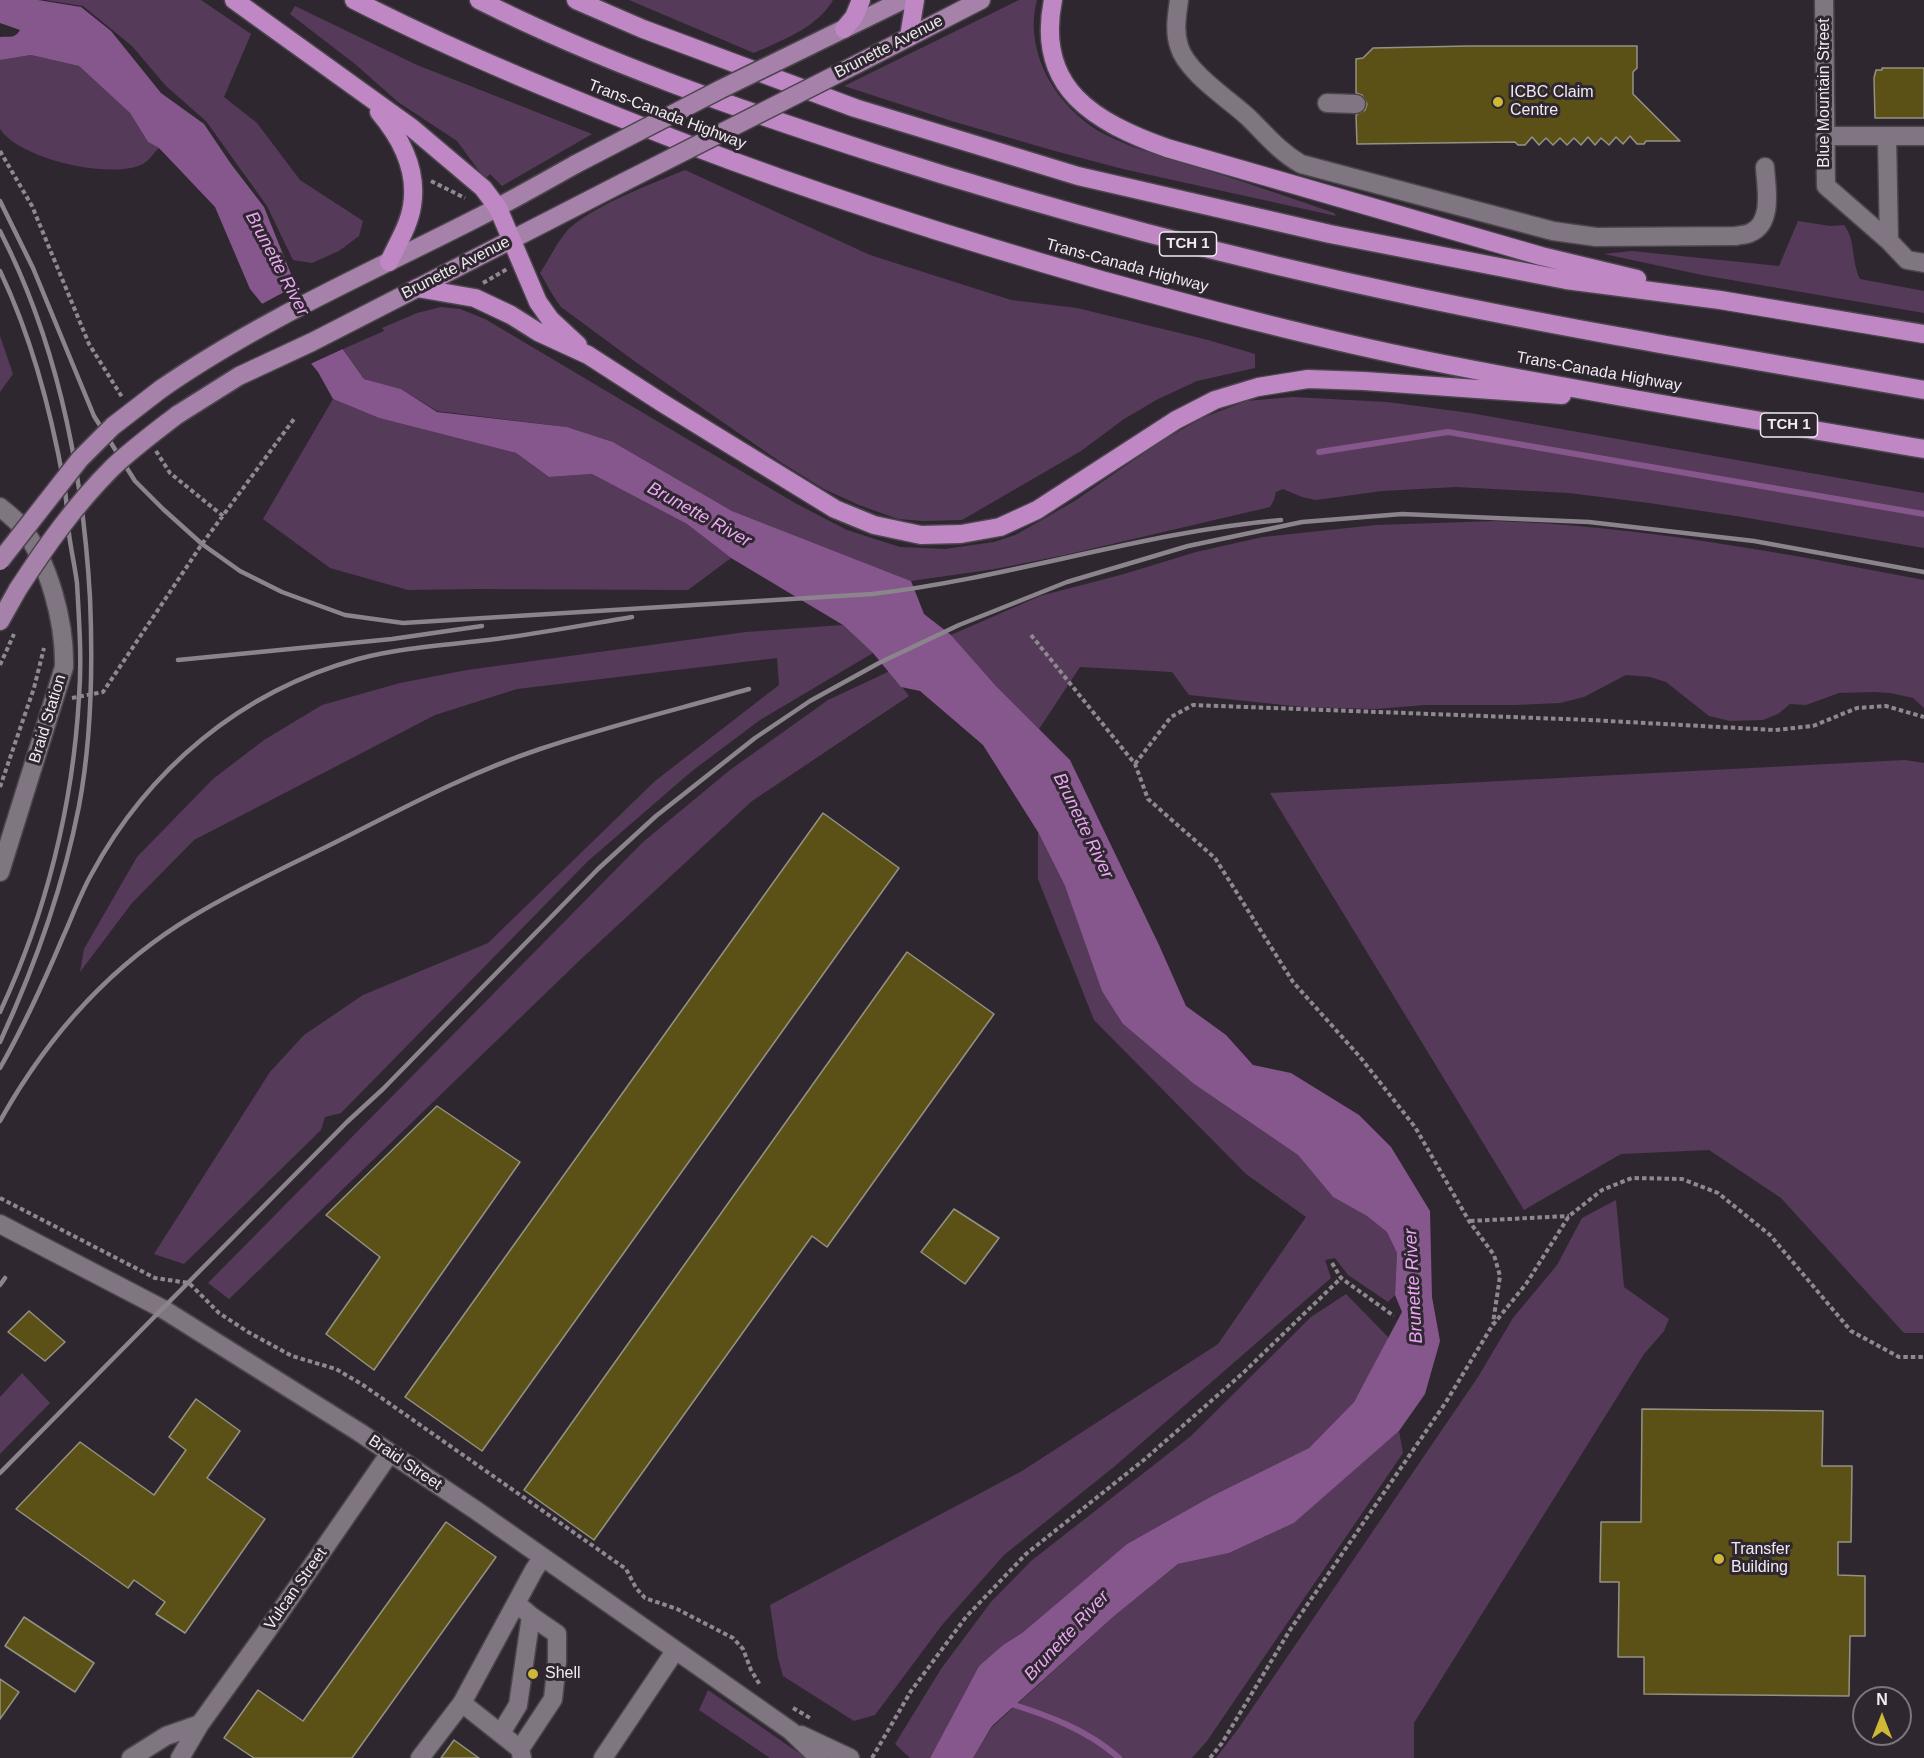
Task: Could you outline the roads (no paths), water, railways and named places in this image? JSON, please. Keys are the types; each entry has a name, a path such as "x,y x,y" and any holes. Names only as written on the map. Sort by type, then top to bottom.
{"highway":[{"path":"234,0 412,128 478,184 498,208 538,302 550,319 588,355"},
{"name":"Trans-Canada Highway","path":"354,0 483,61 621,118 759,171 905,222 1038,262 1256,321 1427,360 1924,449"},
{"name":"Trans-Canada Highway","path":"479,0 596,52 801,130 945,176 1130,229 1230,255 1507,316 1924,390"},
{"path":"576,0 643,29 855,108 1078,176 1330,234 1566,280 1720,300 1924,334"},
{"path":"844,29 854,17 861,0"},
{"path":"909,37 915,0"},
{"path":"1053,0 1049,21 1049,40 1053,60 1061,79 1087,109 1135,137 1541,256 1720,300"},
{"path":"362,92 399,138 413,181 412,206 389,262"},
{"path":"417,288 475,298 511,315 538,332 588,355 664,405 835,509 874,525 921,535 962,534 1000,527 1037,510 1176,420 1215,400 1258,387 1308,379 1364,381 1653,402"}],"main road":[{"path":"0,561 80,459 113,426 161,388 220,351 342,285 498,208 576,164 903,0"},
{"name":"Brunette Avenue","path":"0,621 18,589 63,523 112,468 177,415 239,376 364,315 981,0"}],"street":[{"path":"1179,0 1175,26 1179,48 1198,75 1248,118 1284,154 1301,164 1553,231 1596,237 1736,236 1751,233 1766,215 1765,167"},
{"name":"Blue Mountain Street","path":"1824,0 1826,186 1889,241"},
{"path":"1327,103 1356,104"},
{"path":"1825,136 1924,136"},
{"path":"1887,137 1889,241 1907,260 1924,263"},
{"name":"Braid Station","path":"0,507 20,524 36,549 57,604 64,652 64,668 0,872"},
{"name":"Braid Street","path":"0,1224 163,1309 390,1453 791,1731 819,1758"},
{"name":"Vulcan Street","path":"180,1758 200,1724 390,1453"},
{"path":"420,1758 462,1703 542,1558"},
{"path":"462,1703 501,1733 521,1753 553,1700 558,1662 557,1634 517,1604"},
{"path":"501,1733 518,1706 531,1616"},
{"path":"603,1758 675,1651"},
{"path":"131,1758 166,1736 200,1724"},
{"name":"Braid Street","path":"791,1731 856,1754"}],"water":[{"name":"Brunette River","path":"0,0 38,0 81,7 111,31 161,93 204,124 264,207 293,279 364,379 401,389 437,412 567,427 613,442 732,511 911,581 924,614 951,635 996,686 1070,760 1186,1006 1226,1035 1253,1065 1291,1073 1359,1115 1391,1147 1430,1211 1432,1297 1440,1341 1425,1394 1399,1431 1294,1523 1229,1553 1178,1564 1113,1617 992,1726 973,1758 930,1758 979,1666 1003,1645 1022,1633 1127,1544 1212,1496 1309,1448 1354,1402 1402,1312 1395,1295 1397,1253 1387,1232 1367,1216 1333,1197 1298,1155 1194,1084 1123,1024 1102,991 1065,886 1038,832 983,745 920,691 901,687 873,653 843,625 731,558 687,524 592,474 549,477 516,453 379,418 333,399 318,372 250,289 215,207 159,148 148,142 130,113 79,66 31,55 0,60 0,37 14,36 20,30 0,23"}],"waterway":[{"path":"1319,452 1448,432 1924,514"},
{"path":"1008,1703 1081,1731 1119,1758"}],"railway":[{"path":"0,201 33,268 94,416 135,481 202,544 240,571 282,592 345,615 403,623 872,594 924,587 1178,534 1281,520"},
{"path":"0,231 38,318 64,410 74,457 87,551 91,650 87,754 72,837 47,926 0,1042"},
{"path":"0,271 31,349 59,457 77,583 80,640 76,738 63,818 44,898 31,937 0,1012"},
{"path":"0,1473 347,1122 383,1089 598,869 656,816 755,738 810,701 879,663 959,625 1067,582 1188,546 1302,522 1402,514 1589,522 1754,541 1924,572"},
{"path":"0,1068 33,1004 87,883 114,837 140,801 170,769 202,739 237,713 275,691 315,673 374,655 406,649 506,638 632,617"},
{"path":"178,660 392,639 482,626"},
{"path":"0,1121 38,1060 83,1005 135,957 163,935 209,906 405,807 512,759 618,725 749,689"},
{"path":"0,1285 5,1278"}],"place":[{"name":"ICBC Claim Centre","path":"1498,102"},
{"name":"Transfer Building","path":"1719,1559"},
{"name":"Shell","path":"533,1674"}]}
